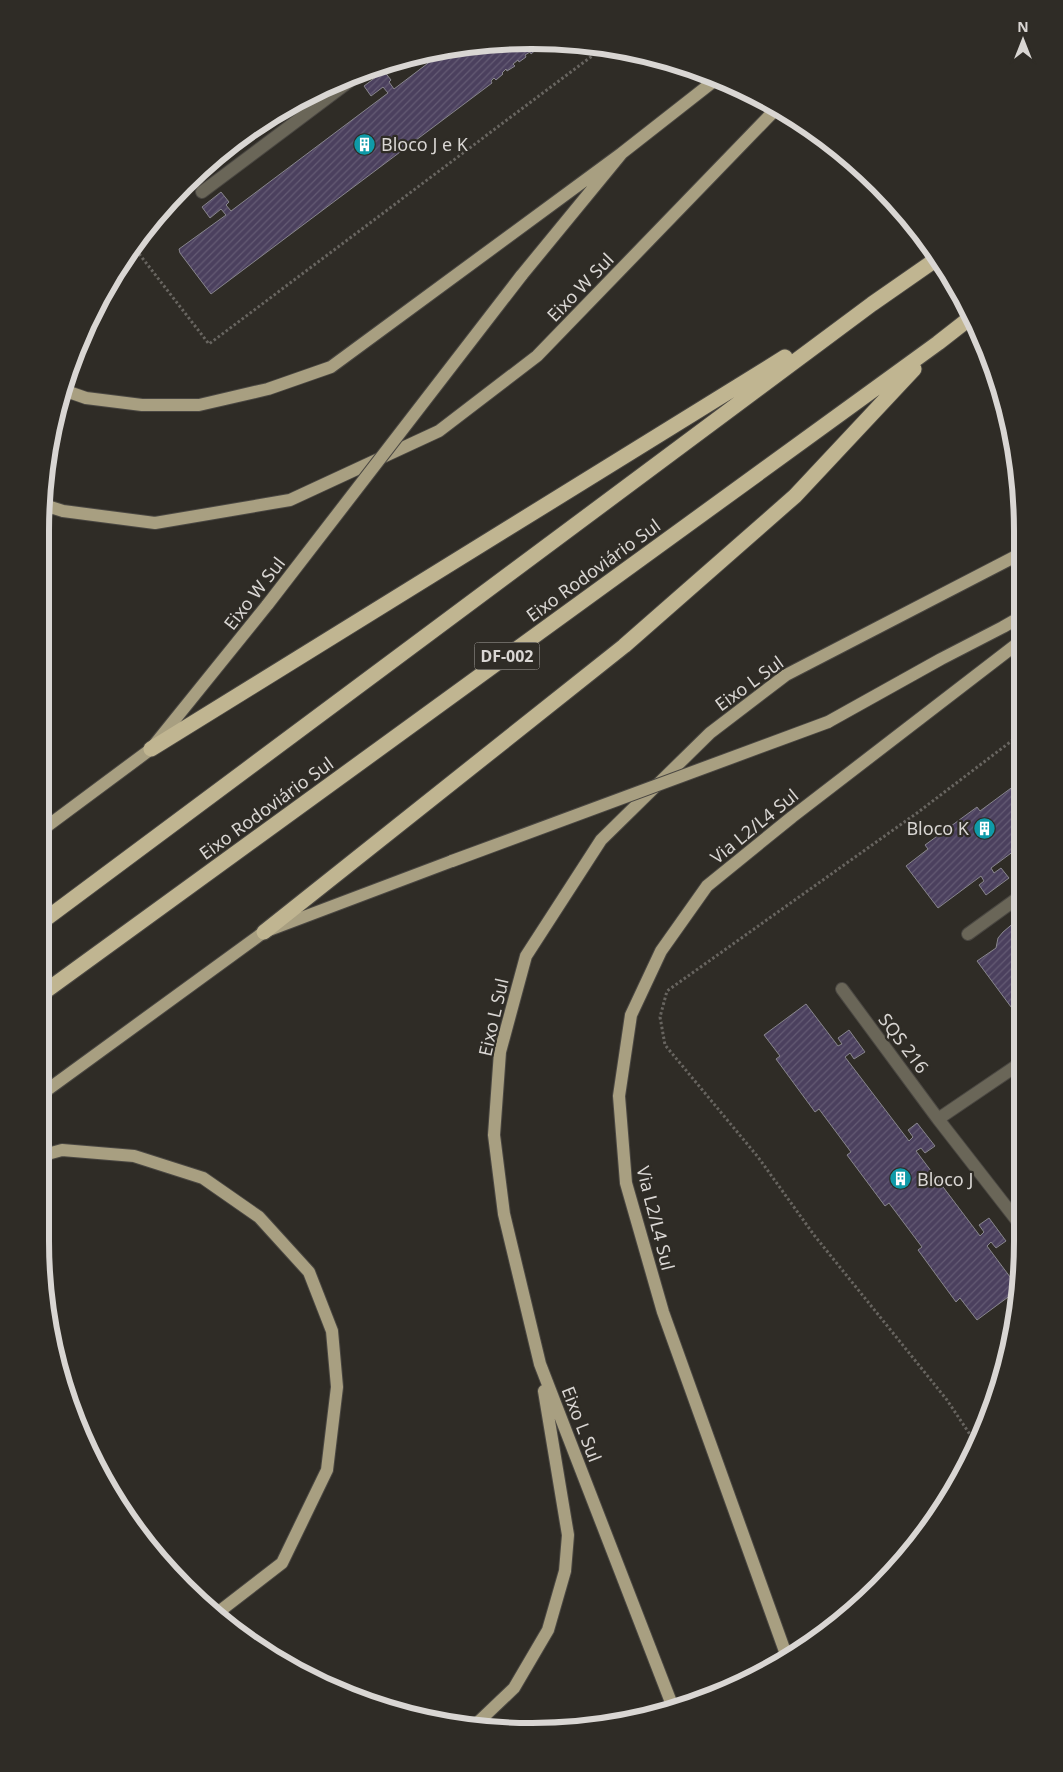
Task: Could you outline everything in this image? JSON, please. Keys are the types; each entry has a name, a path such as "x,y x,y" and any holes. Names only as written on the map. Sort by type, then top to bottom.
{"highway":[{"path":"49,917 872,304 932,262"},
{"path":"151,749 872,304"},
{"name":"Eixo Rodoviário Sul","path":"49,989 966,321"},
{"path":"264,932 638,633 795,496 938,343"}],"main road":[{"name":"Eixo W Sul","path":"49,825 151,749 268,604 521,276 622,153 711,83"},
{"name":"Eixo W Sul","path":"50,507 63,511 155,523 290,500 439,431 537,356 772,113"},
{"path":"69,392 86,398 142,405 199,405 268,389 331,367 622,153"},
{"name":"Eixo L Sul","path":"671,1703 540,1364 504,1214 494,1135 500,1052 526,956 600,840 710,733 786,675 1014,557"},
{"path":"49,1090 264,932 828,722 1014,621"},
{"name":"Via L2/L4 Sul","path":"786,1651 663,1312 626,1183 620,1096 631,1015 661,951 707,886 792,817 1014,646"},
{"path":"49,1154 62,1150 134,1156 202,1178 260,1217 309,1272 332,1331 337,1387 327,1470 282,1562 221,1610"},
{"path":"480,1720 514,1688 548,1630 565,1571 568,1534 540,1364"}],"street":[{"path":"202,192 340,88"},
{"path":"968,934 1014,900"},
{"name":"SQS 216","path":"842,989 938,1119 1014,1217"},
{"path":"938,1119 1014,1067"}],"path":[{"path":"138,252 209,344 596,53"},
{"path":"972,1437 947,1400 814,1235 758,1158 665,1044 660,1017 667,991 917,813 1014,739"}],"building":[{"name":"Bloco J e K","path":"537,49 531,54 530,52 525,55 526,57 519,62 518,60 513,64 515,66 507,71 506,69 496,80 494,78 491,81 492,83 211,294 180,253 179,249 226,215 221,209 210,218 202,207 221,192 229,202 226,205 231,211 388,93 383,87 371,96 364,86 383,72 384,72 391,80 389,82 394,89 434,59 500,50"},
{"name":"Bloco K","path":"1014,786 1014,851 991,868 994,873 1001,868 1009,878 986,895 979,885 984,881 981,876 938,908 906,866 928,849 925,845 977,807 980,811"},
{"path":"1014,923 1014,1011 977,961 996,948 998,938"},
{"name":"Bloco J","path":"806,1004 838,1046 842,1044 838,1038 849,1030 865,1052 854,1059 850,1053 845,1057 909,1141 913,1137 908,1130 917,1123 935,1146 925,1153 921,1148 916,1151 980,1236 984,1232 979,1225 989,1218 1006,1241 996,1248 991,1242 987,1246 1012,1280 1011,1295 977,1320 960,1298 956,1302 918,1250 922,1247 889,1203 885,1206 847,1155 851,1152 819,1109 815,1112 776,1059 780,1056 764,1035"}],"place":[{"name":"Bloco J e K","path":"365,144"},
{"name":"Bloco K","path":"985,828"},
{"name":"Bloco J","path":"901,1179"}]}
